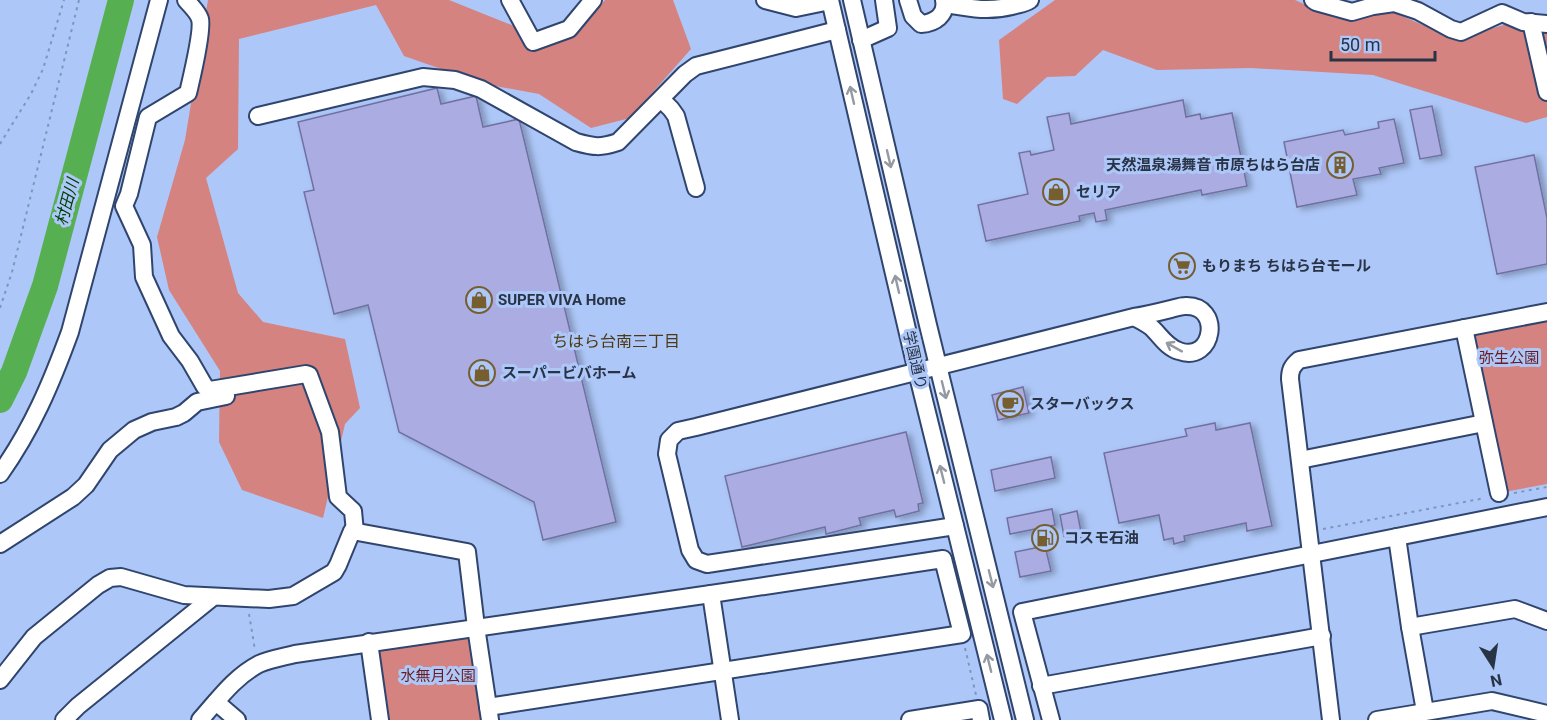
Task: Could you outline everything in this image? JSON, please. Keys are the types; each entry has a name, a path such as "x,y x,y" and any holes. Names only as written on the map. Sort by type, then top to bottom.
{"street":[{"path":"0,474 35,418 53,379 70,332 159,0"},
{"path":"186,0 201,21 188,93 148,117 124,206 142,245 144,277 171,336 190,360 205,387 210,390 309,375 330,432 338,497 353,511 355,532"},
{"path":"510,0 533,42 569,29 593,0"},
{"path":"765,0 796,8 830,1"},
{"name":"学園通り","path":"852,0 938,366 1025,720"},
{"path":"861,40 888,28 884,0"},
{"path":"908,0 913,16 921,24 931,23 942,15 945,2 985,10 1008,7 1030,0"},
{"path":"1312,0 1353,12 1394,3 1418,11 1461,32 1502,13 1523,22 1539,23 1547,92"},
{"name":"学園通り","path":"830,1 917,372 1003,720"},
{"path":"258,116 423,77 455,80 481,89 576,142 603,147 618,142 685,74 696,66 837,30"},
{"path":"661,99 676,116 696,189"},
{"path":"1331,720 1290,373 1293,366 1299,360 1547,312"},
{"path":"956,526 707,564 696,560 690,550 667,454 669,440 678,431 1134,317"},
{"path":"1464,328 1501,495"},
{"path":"0,543 73,497 86,485 110,450 134,430 152,422 184,414 197,402 306,382"},
{"path":"1300,460 1484,423"},
{"path":"1051,720 1022,612 1547,507"},
{"path":"0,680 34,637 83,596 110,578 121,577 184,594 213,597 269,599 293,596 334,572 352,531 467,552 476,627 489,714 723,672 962,634 943,559 711,594 476,627 369,642 295,654 258,665 232,684 200,720"},
{"path":"1397,537 1425,711"},
{"path":"711,594 730,720"},
{"path":"64,720 78,706 213,597"},
{"path":"1410,627 1515,609 1547,621"},
{"path":"1041,686 1322,636"},
{"path":"369,642 380,720"},
{"path":"1377,720 1492,701 1547,714"},
{"path":"216,702 237,720"},
{"path":"910,720 980,715"}],"path":[{"path":"0,144 31,94 43,69 64,0"},
{"path":"0,308 12,272 79,0"},
{"path":"1308,532 1547,487"},
{"path":"246,599 258,665"},
{"path":"962,634 980,715"}],"green space":[{"path":"208,0 449,0 514,26 531,52 579,30 605,0 673,0 691,49 630,118 591,128 539,94 484,84 404,56 376,5 239,39 238,149 206,178 238,293 263,322 345,339 360,408 345,424 323,518 242,490 219,442 220,371 169,290 157,237 185,140"},
{"path":"1055,0 1295,0 1335,18 1395,13 1455,39 1504,25 1531,27 1547,22 1547,117 1526,123 1373,75 1251,68 1157,70 1103,50 1075,76 1047,77 1017,104 1003,99 999,40"},
{"name":"弥生公園","path":"1547,312 1547,484 1499,493 1464,328"},
{"name":"水無月公園","path":"476,627 490,720 381,720 369,642"}],"building":[{"name":"スーパービバホーム","path":"437,88 441,104 476,96 483,127 519,119 616,522 543,540 534,502 399,432 368,305 334,314 304,192 314,190 298,122"},
{"path":"1183,100 1186,117 1200,114 1201,119 1232,113 1247,186 1202,195 1201,190 1105,210 1107,220 1096,222 1094,213 1079,216 1080,221 986,241 978,205 1028,194 1019,153 1030,151 1031,155 1054,150 1047,117 1069,113 1071,124"},
{"path":"1432,106 1442,155 1420,159 1410,110"},
{"name":"天然温泉湯舞音 市原ちはら台店","path":"1394,119 1404,163 1379,168 1381,174 1353,179 1357,195 1297,207 1284,142 1343,130 1345,135 1379,128 1378,122"},
{"path":"1534,155 1547,218 1547,264 1497,274 1475,167"},
{"name":"スターバックス","path":"1023,387 1029,413 998,420 992,395"},
{"path":"1215,423 1216,430 1250,423 1272,526 1247,531 1246,523 1184,536 1185,541 1174,544 1173,538 1164,540 1159,515 1119,523 1104,453 1187,436 1185,429"},
{"path":"906,432 923,503 918,504 919,511 896,517 894,510 859,518 861,525 826,534 825,527 742,547 725,476"},
{"path":"1051,457 1055,478 995,491 991,470"},
{"path":"1052,509 1055,525 1010,534 1007,518"},
{"path":"1077,511 1082,537 1075,539 1074,534 1064,536 1060,515"},
{"path":"1045,546 1051,571 1020,577 1015,552"}],"waterway":[{"name":"村田川","path":"0,400 14,372 45,286 121,0"}],"place":[{"name":"天然温泉湯舞音 市原ちはら台店","path":"1340,165"},
{"name":"セリア","path":"1056,192"},
{"name":"もりまち ちはら台モール","path":"1182,266"},
{"name":"SUPER VIVA Home","path":"479,300"},
{"name":"スーパービバホーム","path":"482,373"},
{"name":"スターバックス","path":"1010,404"},
{"name":"コスモ石油","path":"1045,538"}],"district":[{"name":"ちはら台南三丁目","path":"616,341"}]}
